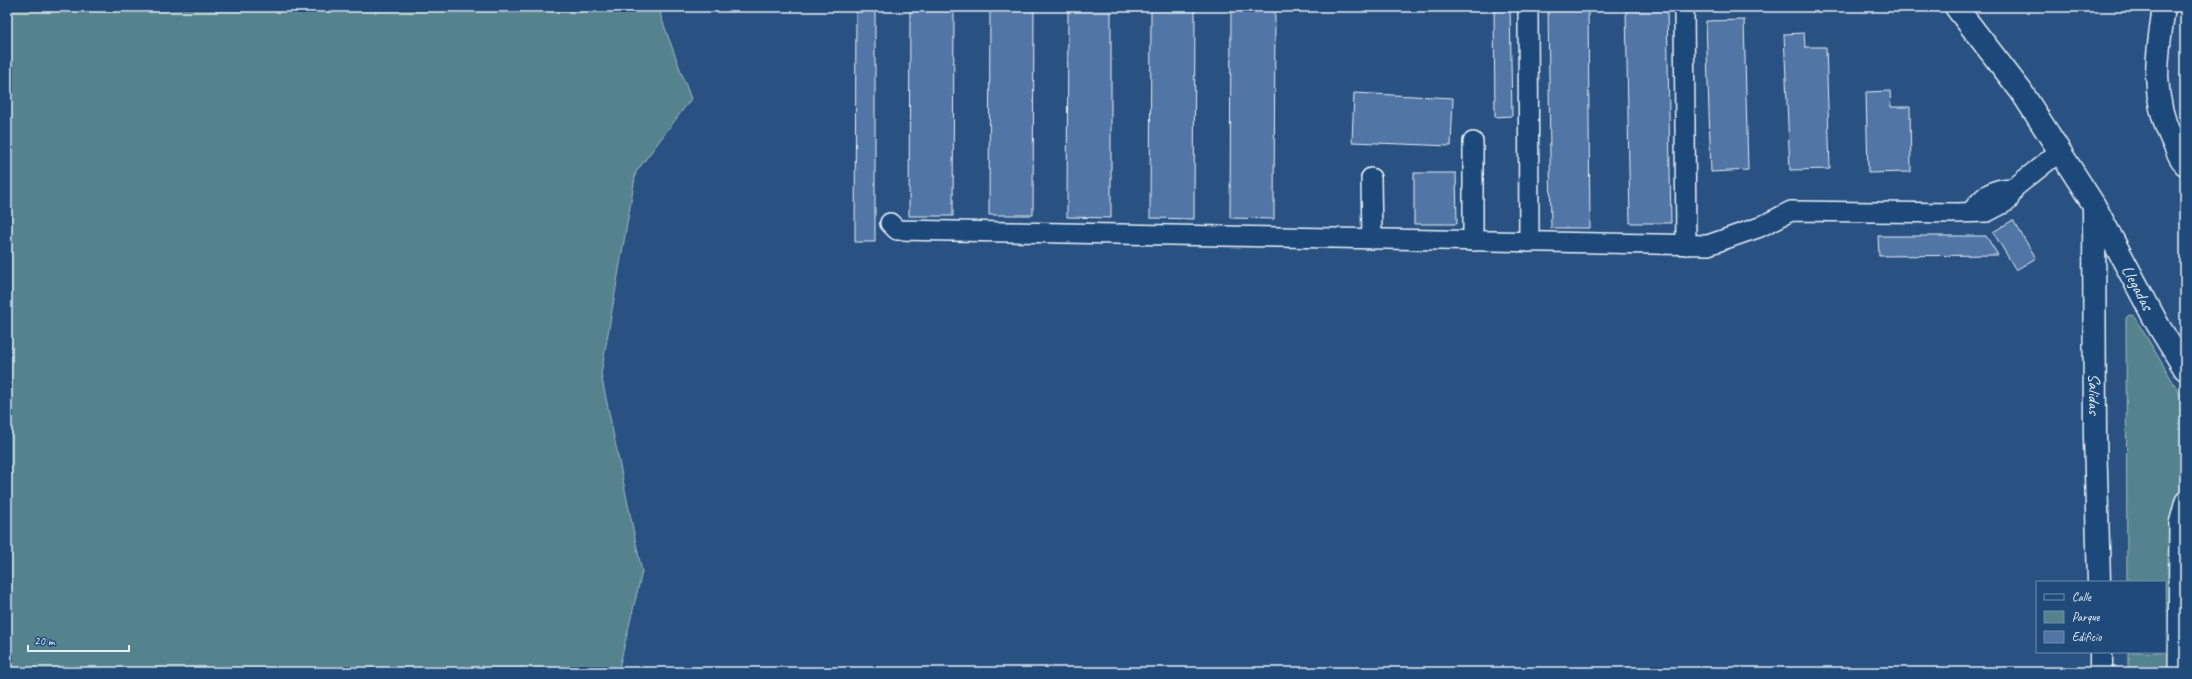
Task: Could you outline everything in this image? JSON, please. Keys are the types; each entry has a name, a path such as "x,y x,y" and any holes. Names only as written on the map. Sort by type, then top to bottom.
{"street":[{"name":"Llegadas","path":"1956,7 2021,91 2094,205 2158,325 2185,369"},
{"path":"2164,7 2158,48 2156,83 2163,120 2185,164"},
{"name":"Salidas","path":"2094,205 2095,430 2099,581"},
{"path":"2101,653 2101,672"}],"lane":[{"path":"1528,7 1529,242"},
{"path":"1684,7 1686,245"},
{"path":"1473,142 1473,241"},
{"path":"890,223 897,230 1708,245 1760,227 1791,211 1971,212 1980,199 1998,188 2014,188 2059,152"},
{"path":"1371,178 1372,239"},
{"path":"2178,672 2181,564 2179,524 2185,501"}],"green space":[{"path":"7,7 660,7 661,17 691,99 636,172 601,374 642,572 618,672 7,672"},
{"path":"2129,315 2134,316 2185,402 2185,672 2128,672 2128,653 2166,653 2166,581 2127,581 2126,318"}],"building":[{"path":"856,7 875,7 875,242 855,242"},
{"path":"910,7 954,7 953,216 909,216"},
{"path":"990,7 1034,7 1033,215 989,215"},
{"path":"1068,7 1111,7 1111,218 1067,217"},
{"path":"1151,7 1195,7 1194,219 1150,218"},
{"path":"1231,7 1275,7 1274,219 1230,218"},
{"path":"1494,7 1510,7 1512,116 1495,117"},
{"path":"1548,7 1588,7 1590,228 1551,228"},
{"path":"1626,7 1667,7 1671,223 1630,223"},
{"path":"1744,20 1748,170 1711,172 1706,21"},
{"path":"1804,33 1805,47 1826,47 1830,169 1790,170 1784,34"},
{"path":"1890,91 1891,107 1910,107 1911,172 1868,173 1866,92"},
{"path":"1354,93 1453,98 1451,146 1352,142"},
{"path":"1414,173 1456,173 1457,224 1414,224"},
{"path":"2013,220 2036,258 2016,270 1993,232"},
{"path":"1878,236 1986,236 1998,255 1879,256"}]}
